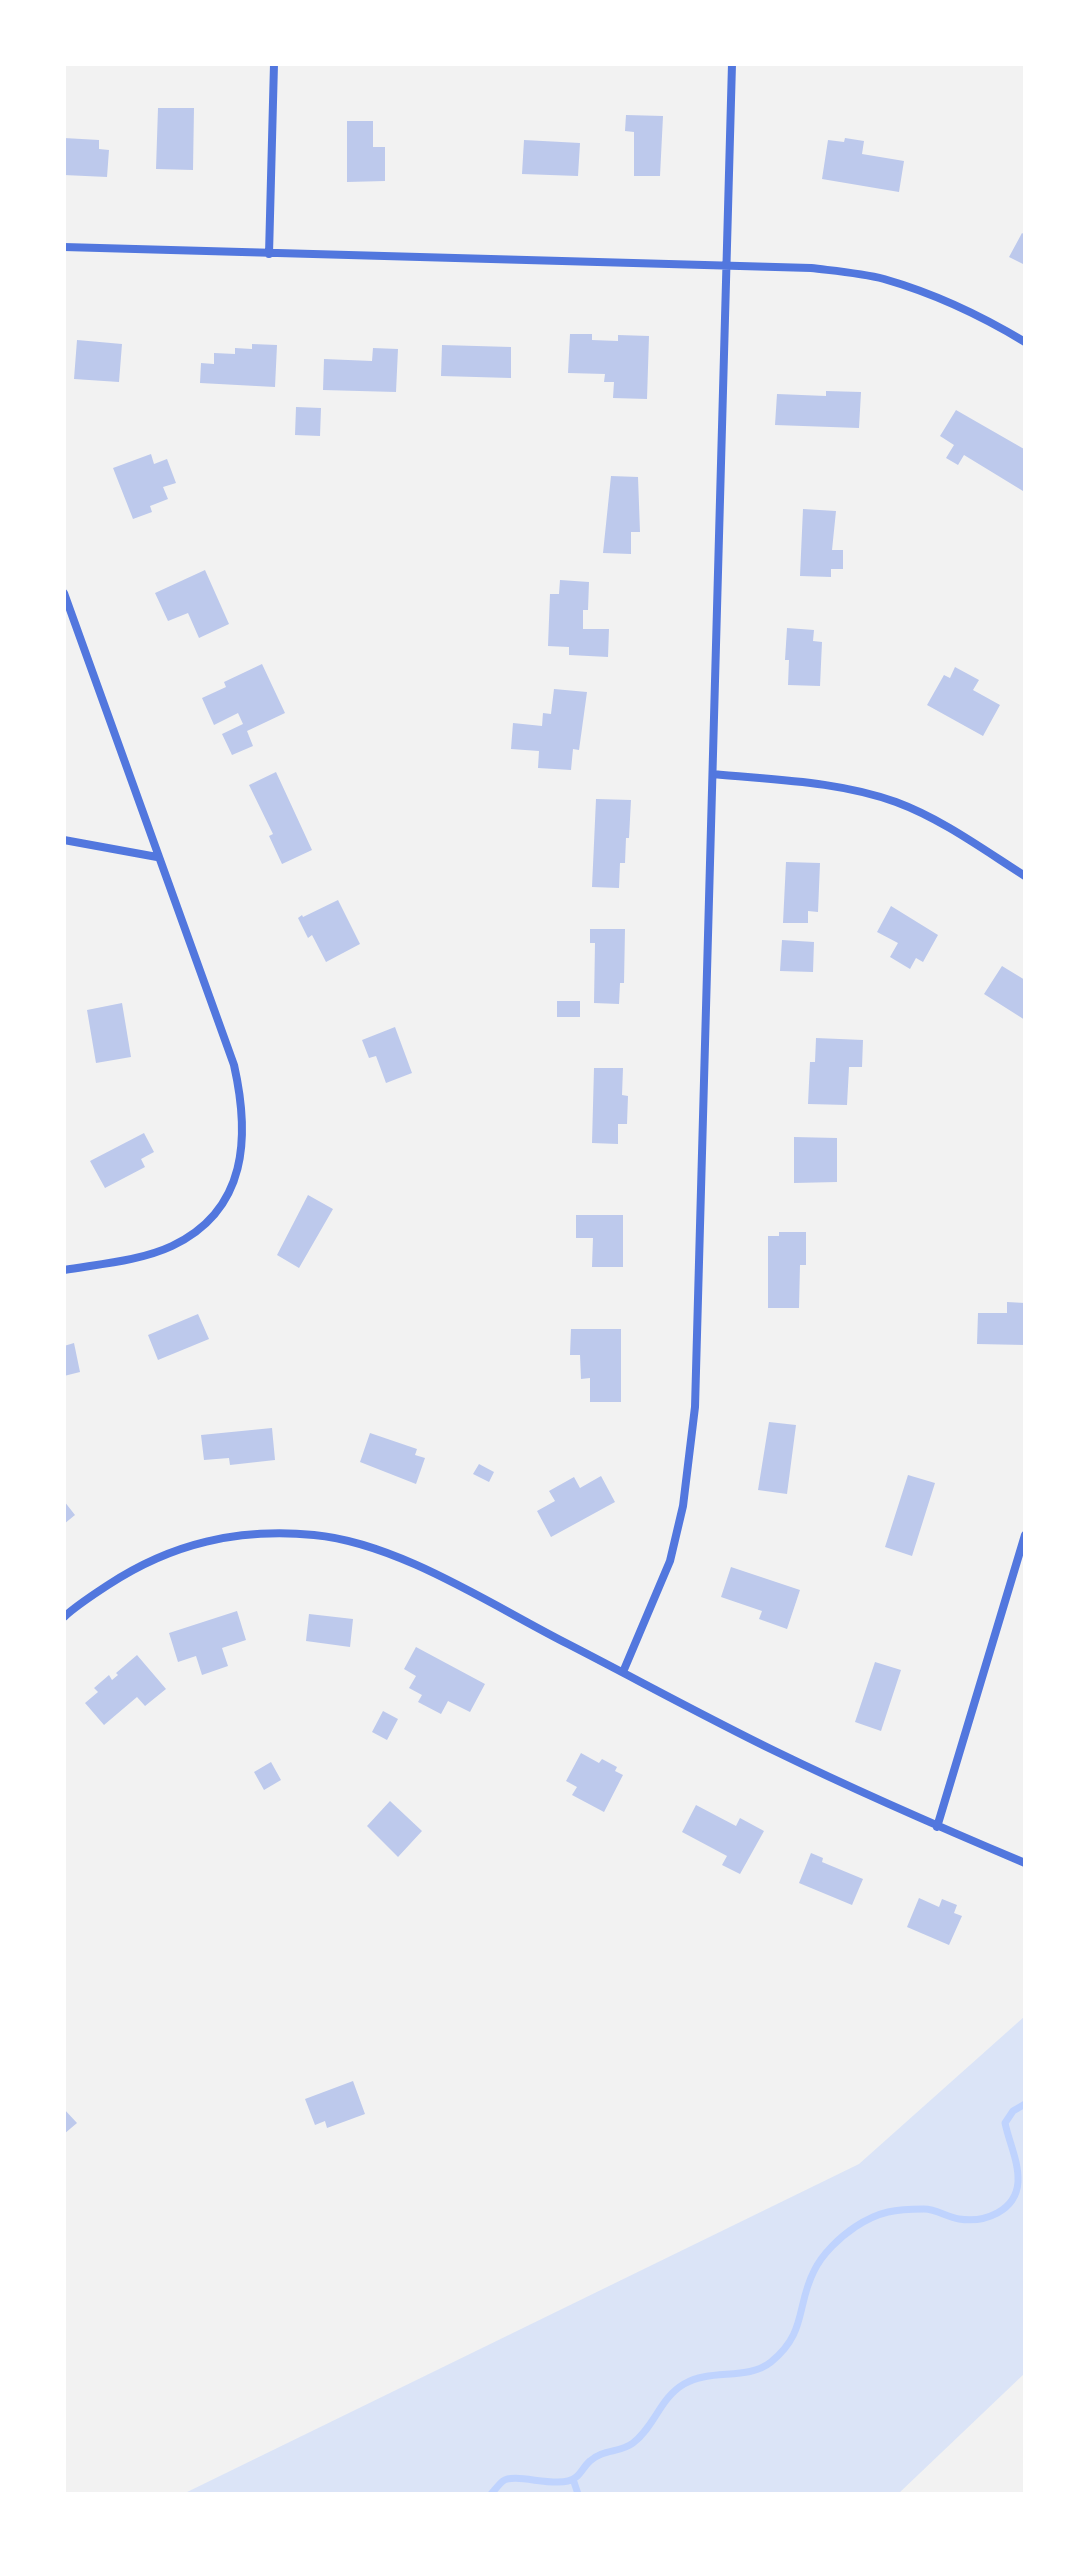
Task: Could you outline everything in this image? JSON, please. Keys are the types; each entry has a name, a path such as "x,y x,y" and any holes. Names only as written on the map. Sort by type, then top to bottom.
{"street":[{"path":"269,254 274,64"},
{"path":"623,1672 670,1561 691,1460 696,1391 732,64"},
{"path":"64,247 727,263 811,268 881,278 957,308 1025,342"},
{"path":"64,593 234,1065 242,1111 241,1159 224,1201 208,1219 181,1241 141,1256 64,1270"},
{"path":"713,774 830,785 899,803 943,825 1025,876"},
{"path":"64,840 157,857"},
{"path":"64,1617 136,1567 219,1537 316,1535 358,1543 407,1562 776,1752 937,1827 1025,1863"},
{"path":"937,1827 1025,1535"}],"shaded area":[{"path":"1025,2016 1025,2373 898,2494 183,2494 859,2164"}],"building":[{"path":"158,108 194,108 193,170 156,169"},
{"path":"626,115 663,116 660,176 634,176 634,132 625,131"},
{"path":"347,121 373,121 373,147 385,147 385,181 347,182"},
{"path":"64,138 99,140 99,149 109,150 107,177 64,175"},
{"path":"845,138 864,141 862,154 904,161 899,192 822,179 828,140 844,142"},
{"path":"524,140 580,143 578,176 522,174"},
{"path":"1022,233 1025,235 1025,265 1009,257"},
{"path":"570,334 592,334 592,340 618,341 618,335 649,336 647,399 613,398 614,382 604,382 605,374 568,373"},
{"path":"77,340 122,344 119,382 74,379"},
{"path":"252,344 277,345 275,387 200,383 201,363 214,364 214,353 235,354 235,348 252,349"},
{"path":"442,345 511,347 511,378 441,376"},
{"path":"373,348 398,349 396,392 323,390 324,359 372,361"},
{"path":"826,391 861,392 859,428 775,425 777,394 826,396"},
{"path":"296,407 321,408 320,436 295,435"},
{"path":"956,410 1024,449 1023,491 964,455 958,465 946,458 954,445 940,436"},
{"path":"151,454 154,464 167,459 176,483 163,487 168,499 150,506 152,512 133,519 113,468"},
{"path":"611,476 638,477 640,532 631,532 631,554 603,553"},
{"path":"803,509 836,511 832,550 843,550 843,569 831,569 831,577 800,576"},
{"path":"205,570 229,624 199,638 188,613 168,621 155,593"},
{"path":"560,580 589,582 588,610 583,610 583,629 609,629 608,657 569,655 569,647 548,646 550,594 559,594"},
{"path":"787,628 814,630 813,641 822,642 820,686 788,685 789,660 785,660"},
{"path":"262,664 285,713 247,731 253,746 232,755 222,734 243,724 238,713 214,725 202,698 226,687 224,682"},
{"path":"955,667 979,680 973,690 1000,705 983,736 927,705 944,675 950,678"},
{"path":"554,689 587,692 579,750 573,749 571,770 538,768 539,751 511,749 513,723 542,726 543,713 551,714"},
{"path":"276,772 312,850 282,864 269,836 273,834 249,785"},
{"path":"596,799 631,800 629,838 626,838 625,863 620,863 619,888 592,887"},
{"path":"786,862 820,863 818,912 808,911 808,923 783,923"},
{"path":"338,900 360,944 326,962 312,935 308,938 298,918"},
{"path":"891,906 938,935 923,962 916,958 910,969 890,957 898,943 877,932"},
{"path":"590,929 625,929 624,983 620,983 619,1004 594,1003 595,943 590,943"},
{"path":"782,940 814,942 813,972 780,971"},
{"path":"1002,966 1025,980 1025,1020 984,994"},
{"path":"557,1001 580,1001 580,1017 557,1017"},
{"path":"122,1003 131,1057 96,1063 87,1010"},
{"path":"395,1027 412,1073 386,1083 376,1056 369,1058 362,1040"},
{"path":"816,1038 863,1040 862,1067 849,1067 847,1105 808,1104 810,1062 815,1062"},
{"path":"594,1068 623,1068 622,1095 628,1096 627,1124 618,1124 618,1144 592,1143"},
{"path":"144,1133 154,1152 141,1159 145,1167 105,1188 90,1161"},
{"path":"794,1137 837,1138 837,1182 794,1183"},
{"path":"308,1195 333,1209 299,1268 277,1255"},
{"path":"576,1215 623,1215 623,1267 592,1267 593,1238 576,1238"},
{"path":"779,1232 806,1232 806,1265 800,1265 799,1308 768,1308 768,1236 779,1236"},
{"path":"1007,1302 1025,1303 1025,1345 977,1344 978,1313 1007,1313"},
{"path":"198,1314 209,1339 158,1360 148,1335"},
{"path":"571,1329 621,1329 621,1402 590,1402 590,1378 581,1379 580,1355 570,1355"},
{"path":"74,1343 80,1372 64,1376 64,1346"},
{"path":"769,1422 796,1425 787,1494 758,1490"},
{"path":"272,1428 275,1460 230,1465 229,1458 204,1460 201,1435"},
{"path":"370,1433 417,1449 415,1455 425,1458 416,1484 360,1462"},
{"path":"479,1464 494,1472 489,1482 473,1474"},
{"path":"908,1475 935,1483 912,1556 885,1547"},
{"path":"601,1476 615,1502 551,1537 537,1511 555,1501 549,1491 574,1477 580,1488"},
{"path":"64,1501 75,1515 64,1524"},
{"path":"731,1567 800,1590 787,1629 759,1619 762,1611 721,1597"},
{"path":"237,1611 246,1640 222,1648 228,1666 202,1675 196,1656 178,1662 169,1633"},
{"path":"309,1614 353,1619 350,1647 306,1641"},
{"path":"416,1647 485,1684 470,1712 448,1701 441,1714 418,1702 422,1695 409,1688 416,1676 404,1669"},
{"path":"137,1655 166,1689 145,1706 137,1697 104,1725 85,1703 98,1692 94,1688 109,1675 112,1680"},
{"path":"875,1662 901,1670 881,1731 855,1722"},
{"path":"383,1711 398,1719 387,1740 372,1732"},
{"path":"581,1753 599,1763 602,1759 617,1767 615,1771 623,1775 604,1812 572,1795 577,1787 566,1781"},
{"path":"271,1762 281,1780 264,1790 254,1772"},
{"path":"390,1801 422,1831 398,1857 367,1826"},
{"path":"696,1805 736,1826 740,1818 764,1831 740,1874 722,1865 727,1856 682,1832"},
{"path":"811,1853 823,1858 822,1862 863,1879 852,1905 799,1883"},
{"path":"919,1898 939,1907 942,1899 957,1905 954,1913 962,1916 949,1945 907,1927"},
{"path":"353,2081 365,2114 327,2128 325,2121 315,2125 305,2099"},
{"path":"64,2109 77,2123 64,2134"}],"waterway":[{"path":"491,2494 508,2479 572,2480 595,2457 633,2443 669,2397 684,2384 706,2376 751,2371 771,2362 796,2330 808,2284 817,2265 849,2231 872,2217 896,2210 924,2209 969,2220 989,2217 1005,2208 1012,2201 1018,2182 1005,2123 1013,2111 1025,2104"},
{"path":"573,2479 578,2494"}]}
